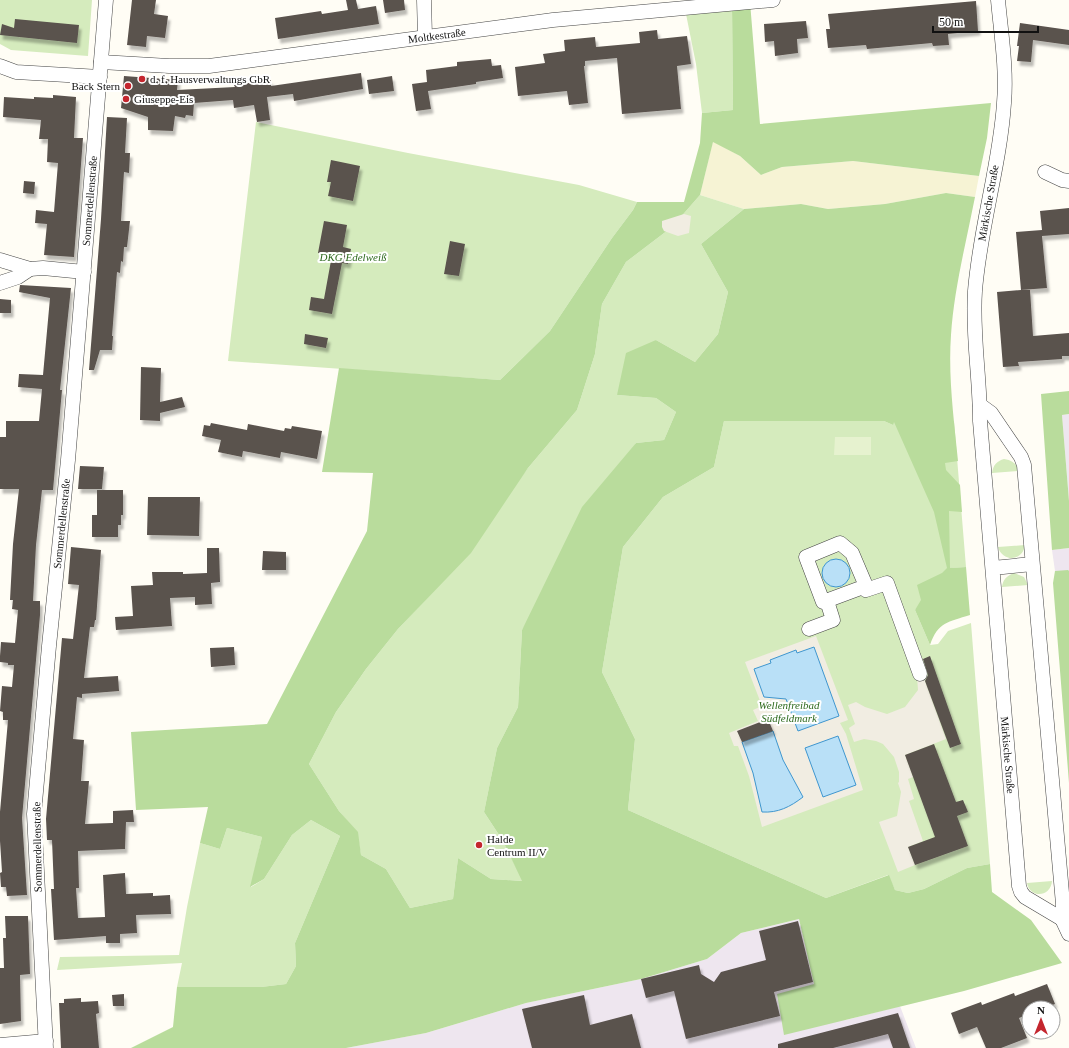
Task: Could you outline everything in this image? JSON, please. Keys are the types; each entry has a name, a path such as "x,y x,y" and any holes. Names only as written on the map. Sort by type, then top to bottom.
{"street":[{"name":"Sommerdellenstraße","path":"46,1044 34,814 68,460 106,0"},
{"path":"424,0 425,36"},
{"name":"Moltkestraße","path":"101,62 169,66 208,66 553,20 716,3 774,0"},
{"name":"Märkische Straße","path":"998,0 1002,41 1004,102 999,142 978,254 975,290 974,317 980,420 1019,886 1025,897 1062,919"},
{"path":"0,66 16,72 100,77"},
{"path":"1045,172 1062,180 1069,180"},
{"path":"0,260 30,269 43,268 84,272"},
{"path":"0,283 18,277 30,269"},
{"path":"980,405 991,413 1021,457 1024,464 1063,904 1062,919 1069,934"},
{"path":"864,587 866,586 852,553 840,543 806,556 823,602 864,587 866,590 887,583 920,674"},
{"path":"993,568 1032,564"},
{"path":"809,629 833,620 827,601"},
{"path":"0,1045 46,1044"}],"shaded area":[{"path":"713,141 740,156 761,175 782,167 853,161 979,176 975,197 946,193 885,204 828,209 801,204 744,209 700,195"},
{"path":"684,214 691,216 689,233 678,236 664,231 662,221"},
{"path":"1069,414 1069,501 1062,415"},
{"path":"1069,548 1069,571 1055,571 1052,550"},
{"path":"816,636 848,720 840,723 846,734 863,790 762,827 749,776 738,746 734,746 729,733 758,721 753,710 762,706 745,662","holes":["796,651 796,653 798,731 786,699 764,696 754,670","773,731 783,760 762,812 753,773 742,742"]},
{"path":"922,673 946,739 905,755 913,777 908,779 914,799 909,801 923,841 908,847 915,865 898,872 879,822 897,816 901,792 898,783 899,772 894,757 883,744 864,739 854,742 849,728 855,724 848,705 856,702 865,707 887,714 905,707 918,690 917,676"},
{"path":"799,919 815,984 846,1020 900,1006 916,1048 346,1048 426,1033 526,1003 641,979 707,959 741,933"}],"green space":[{"path":"0,0 92,0 88,56 11,50 0,44"},
{"path":"750,2 760,124 991,103 987,138 979,176 853,161 782,167 761,175 740,156 713,142 700,195 672,227 626,262 602,304 595,354 577,410 528,468 471,553 398,629 366,669 336,712 309,764 339,811 358,832 361,855 386,869 410,908 453,899 458,858 491,879 522,881 503,841 484,812 497,748 518,707 522,630 582,507 636,443 664,440 676,412 656,398 617,395 626,353 656,340 695,362 718,334 728,292 701,244 744,209 801,204 828,209 885,204 946,193 975,197 958,283 951,335 951,382 958,461 945,463 946,470 960,485 962,512 949,511 950,568 966,567 970,615 940,627 933,637 930,645 915,610 921,600 917,585 942,573 947,568 934,512 894,422 893,425 884,421 724,421 714,467 663,497 623,547 602,672 635,739 628,810 826,898 889,875 895,890 908,893 924,889 967,868 990,864 992,892 1031,920 1062,963 964,991 784,1035 777,994 814,984 799,919 741,933 707,959 641,979 526,1003 426,1033 346,1048 131,1048 173,1027 177,987 261,987 286,984 296,966 295,943 340,836 311,820 292,835 264,879 250,887 262,837 227,828 220,849 200,843 208,807 136,810 131,732 267,724 367,531 373,473 322,472 339,368 500,380 550,331 637,202 684,202 700,143 702,113 733,110 732,4"},
{"path":"732,4 733,110 702,113 696,64 685,9"},
{"name":"DKG Edelweiß","path":"256,122 408,153 579,185 637,202 550,331 500,380 228,361"},
{"path":"700,195 744,209 701,244 728,292 718,334 695,362 656,340 617,395 656,398 676,412 664,440 636,443 522,630 518,707 497,748 484,812 503,841 523,881 491,879 458,858 453,899 410,908 386,869 361,855 357,832 339,811 309,764 336,712 366,669 398,629 430,595 528,468 577,410 595,354 602,304 626,262 672,227"},
{"path":"1069,391 1069,414 1062,415 1069,501 1069,548 1052,550 1041,394"},
{"name":"Wellenfreibad Südfeldmark","path":"724,421 884,421 893,425 893,421 954,421 966,567 951,568 915,610 930,645 938,644 948,631 971,623 990,864 967,868 924,889 908,893 895,890 888,875 826,898 628,810 635,739 602,672 623,547 663,497 714,467"},
{"path":"835,437 871,437 871,455 834,455"},
{"path":"1004,459 1014,463 1019,471 992,473 996,464"},
{"path":"1025,545 1021,554 1013,558 1004,556 998,547"},
{"path":"1068,570 1069,783 1053,583 1055,571"},
{"path":"1014,573 1024,577 1028,585 1002,587 1005,578"},
{"path":"311,820 340,836 295,943 296,966 286,984 261,987 177,987 182,963 57,970 60,957 179,955 200,843 220,849 227,828 262,837 251,887 264,879 292,835"},
{"path":"1052,881 1048,890 1040,894 1032,892 1027,883"}],"water":[{"path":"836,559 846,563 850,573 846,583 836,587 826,583 822,573 826,563"},
{"path":"814,647 839,716 798,731 786,699 764,697 754,669 771,663 770,660 796,650 797,653"},
{"path":"773,731 783,760 803,797 784,809 762,812 753,773 742,742"},
{"path":"838,736 856,785 823,797 805,748"}],"building":[{"path":"132,0 156,0 154,14 168,16 165,38 147,36 146,47 127,45"},
{"path":"346,0 356,0 358,9 376,6 379,24 278,39 275,18 321,11 322,14 348,10"},
{"path":"383,0 404,0 405,10 385,13"},
{"path":"976,1 978,31 948,34 949,45 933,46 932,43 867,49 866,45 828,48 826,29 830,29 828,14"},
{"path":"15,19 79,25 77,43 0,35 2,24 14,28"},
{"path":"806,21 808,38 797,39 798,53 775,56 774,41 765,42 764,24"},
{"path":"1020,23 1069,30 1069,45 1033,40 1031,62 1017,61"},
{"path":"657,30 658,39 687,36 691,64 677,66 681,109 622,114 617,58 585,61 584,66 588,103 569,105 567,91 518,96 515,67 545,63 543,54 565,51 564,40 595,37 596,47 640,43 639,32"},
{"path":"491,59 492,66 501,65 503,78 476,82 476,84 428,91 431,109 416,111 412,84 427,82 426,70 457,66 457,62"},
{"path":"361,73 363,89 294,101 293,94 267,97 270,120 257,122 254,105 234,108 233,100 194,103 193,116 186,115 185,118 175,116 173,131 148,130 148,117 121,108 124,76 178,80 177,90 235,87 234,85 271,80 271,86"},
{"path":"392,76 394,91 369,94 367,80"},
{"path":"53,95 76,97 74,138 83,138 74,257 44,255 47,224 35,223 36,210 54,212 58,163 47,162 48,139 39,139 41,120 3,117 4,97 34,99 34,97 53,98"},
{"path":"107,117 127,118 125,153 130,153 129,173 124,172 121,221 130,221 127,247 124,247 123,262 121,261 120,273 117,272 112,350 100,350 94,370 89,370 101,219"},
{"path":"331,160 360,166 353,201 328,196 331,182 327,182"},
{"path":"24,181 35,182 34,194 23,193"},
{"path":"1069,208 1069,234 1042,236 1047,288 1021,290 1016,232 1042,230 1040,211"},
{"path":"324,221 347,225 343,247 351,249 348,264 342,263 332,314 309,310 311,297 324,299 332,255 318,253"},
{"path":"450,241 465,244 459,276 444,274"},
{"path":"20,285 71,288 60,390 62,390 53,490 42,490 36,545 33,601 40,601 40,615 22,818 27,895 7,896 6,887 1,887 0,812 8,720 3,720 3,712 0,711 2,686 12,687 14,665 8,665 8,663 0,662 0,656 1,642 15,643 18,610 12,609 13,600 10,600 13,544 19,489 0,489 0,437 6,437 6,421 39,421 42,389 18,387 19,374 43,375 50,298 19,292"},
{"path":"1030,290 1033,336 1069,333 1069,356 1062,356 1062,359 1018,362 1019,366 1003,367 997,292"},
{"path":"0,299 11,300 11,313 0,313"},
{"path":"305,334 328,338 326,348 304,344"},
{"path":"141,367 161,368 160,402 182,397 185,407 160,413 160,421 140,420"},
{"path":"211,423 247,430 248,424 284,431 285,428 291,429 292,426 322,431 317,459 281,452 280,458 243,451 242,457 218,452 221,440 202,436 204,425 210,426"},
{"path":"80,466 104,467 102,489 78,489"},
{"path":"97,490 123,490 123,515 121,515 121,525 118,525 118,537 92,537 92,515 97,515"},
{"path":"148,497 200,497 199,536 147,535"},
{"path":"71,547 101,550 96,620 94,627 90,627 84,678 118,676 119,691 82,694 82,698 77,697 73,739 84,740 81,781 89,781 85,824 113,823 113,811 133,810 134,822 126,822 125,849 78,851 79,888 76,888 78,918 105,917 103,875 125,873 126,894 153,893 153,896 170,895 171,914 136,915 137,933 120,934 120,943 106,943 106,936 54,940 51,889 54,889 52,840 47,840 46,819 62,638 73,639 79,585 68,584"},
{"path":"207,548 219,548 220,582 211,583 212,604 195,605 195,597 170,598 172,626 116,630 115,617 133,616 131,586 153,585 152,572 183,572 183,574 207,573"},
{"path":"263,551 286,552 286,570 262,570"},
{"path":"234,647 235,665 211,667 210,648"},
{"path":"930,656 961,744 950,748 925,681 928,675 923,659"},
{"path":"768,719 773,731 742,742 737,731"},
{"path":"934,744 956,802 963,800 968,812 957,816 968,846 915,865 908,847 935,837 905,755"},
{"path":"5,916 28,916 30,974 20,975 21,1021 0,1024 0,968 4,968 3,938 6,938"},
{"path":"798,921 813,982 774,992 780,1016 686,1039 674,991 646,998 641,979 699,965 701,974 714,982 721,972 766,960 759,931"},
{"path":"1047,984 1053,1000 1021,1000 1021,1017 1019,1018 1021,1023 1022,1040 1001,1048 986,1048 977,1027 959,1034 951,1013 981,1002 982,1005 1014,993 1015,996"},
{"path":"124,994 124,1006 113,1006 112,995"},
{"path":"584,995 590,1025 632,1014 641,1048 532,1048 522,1009"},
{"path":"81,998 81,1002 98,1001 99,1013 96,1014 99,1048 61,1048 59,1003 64,1003 64,999"},
{"path":"898,1013 910,1048 893,1048 888,1034 833,1048 778,1048 778,1044"}],"place":[{"name":"d. f. Hausverwaltungs GbR","path":"142,79"},
{"name":"Back Stern","path":"128,86"},
{"name":"Giuseppe-Eis","path":"126,99"},
{"name":"Halde Centrum II/V","path":"479,845"}]}
